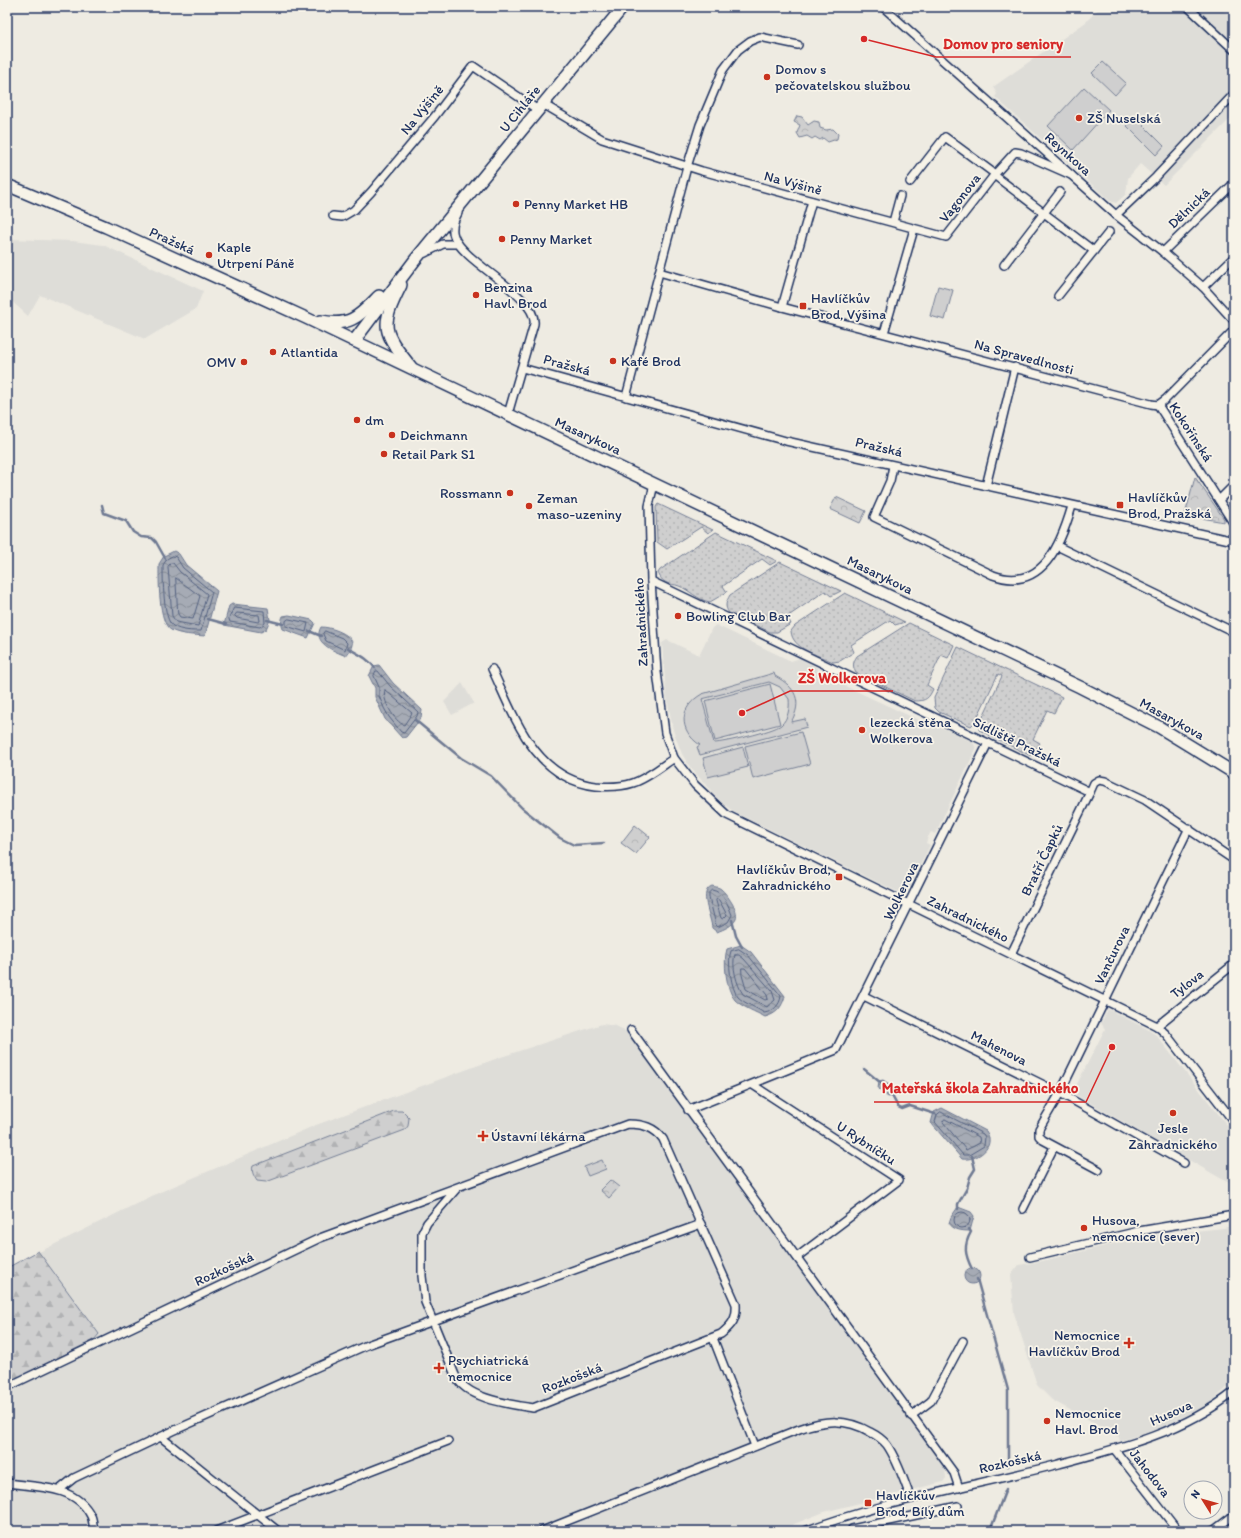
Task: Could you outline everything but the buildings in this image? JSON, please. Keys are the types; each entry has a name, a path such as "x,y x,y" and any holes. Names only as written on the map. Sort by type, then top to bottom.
{"main road":[{"name":"U Cihláře","path":"414,261 623,7"},
{"name":"Pražská","path":"7,185 106,227 306,318 508,414"},
{"path":"306,318 336,324 353,320 414,261"},
{"path":"354,341 414,261"},
{"path":"412,369 390,338 386,321 389,308 414,261"},
{"name":"Masarykova","path":"508,414 1080,687 1159,727 1234,774"}],"street":[{"name":"Reynkova","path":"883,7 1116,215 1163,252 1203,288 1234,321"},
{"path":"1191,8 1234,50"},
{"path":"626,398 687,167 708,104 723,70 733,56 750,41 760,37 798,45"},
{"name":"Na Výšině","path":"333,216 342,217 360,205 435,116 473,66 541,107 602,139 687,167 946,237"},
{"path":"1116,215 1156,177 1234,94"},
{"path":"910,182 945,137 994,175"},
{"name":"Vagonova","path":"946,237 994,175 1015,152 1021,153 1071,175"},
{"name":"Vagonova","path":"994,175 1094,251"},
{"name":"Dělnická","path":"1163,252 1234,183"},
{"path":"1004,265 1060,192"},
{"path":"893,222 900,196"},
{"path":"458,244 453,235 453,225 466,198"},
{"path":"782,307 812,201"},
{"path":"884,334 914,229"},
{"path":"1058,296 1109,232"},
{"path":"414,261 437,246 447,243 458,244"},
{"name":"Pražská","path":"458,244 530,307 535,315 522,368 508,414"},
{"path":"1203,288 1234,258"},
{"name":"Na Spravedlnosti","path":"660,272 782,307 1158,405"},
{"name":"Kokořínská","path":"1234,330 1166,399 1158,405 1234,524"},
{"path":"986,486 1015,367"},
{"name":"Pražská","path":"522,368 786,441 1234,541"},
{"path":"893,466 890,481 874,517 993,575 1014,580 1031,575 1044,565 1057,546 1066,526 1072,506"},
{"name":"Zahradnického","path":"654,484 649,502 651,581 661,709 665,733 674,758 695,785 727,814 1157,1026 1166,1034 1234,1122"},
{"path":"1219,500 1234,485"},
{"path":"1057,546 1234,632"},
{"name":"Sídliště Pražská","path":"651,581 1090,792"},
{"path":"492,669 509,706 534,750 547,766 573,781 584,784 617,787 630,784 645,777 674,758"},
{"name":"Wolkerova","path":"753,1085 836,1050 988,743"},
{"name":"Bratří Čapků","path":"1011,954 1094,783 1099,780 1105,781 1145,800 1189,828"},
{"path":"1189,828 1234,860"},
{"name":"Vančurova","path":"1054,1147 1039,1136 1039,1129 1060,1093 1189,828"},
{"name":"Tylova","path":"1157,1026 1234,964"},
{"name":"Mahenova","path":"864,996 1060,1093 1184,1164"},
{"path":"631,1030 954,1473 959,1488"},
{"path":"688,1110 753,1085"},
{"name":"U Rybníčku","path":"753,1085 899,1180 797,1257"},
{"name":"Rozkošská","path":"7,1387 320,1238 628,1124 638,1124 653,1129 663,1139 736,1304 737,1316 732,1325 721,1334 713,1338 533,1408 497,1401 472,1392 459,1382 432,1321 422,1276 422,1233 427,1223 458,1187"},
{"path":"1023,1209 1054,1147 1099,1170"},
{"path":"1030,1257 1139,1231 1234,1215"},
{"path":"59,1490 74,1478 161,1437 367,1345 701,1224"},
{"path":"713,1338 755,1446"},
{"path":"911,1416 931,1401 964,1341"},
{"name":"Husova","path":"1115,1450 1163,1432 1209,1410 1234,1392"},
{"path":"542,1531 815,1423 832,1421 853,1424 875,1435 886,1444 896,1462 911,1499"},
{"path":"161,1437 278,1531"},
{"path":"216,1531 448,1441"},
{"name":"Rozkošská","path":"805,1531 848,1515 1115,1450"},
{"name":"Jahodova","path":"1115,1450 1178,1531"},
{"path":"7,1483 59,1490 78,1498 91,1516 94,1531"},
{"path":"848,1515 850,1530 958,1506"},
{"path":"1213,1531 1234,1515"}],"shaded area":[{"path":"1100,7 1215,7 1234,17 1234,115 1164,185 1140,164 1128,178 1126,194 1116,203 1110,201 995,97 997,94 993,87 1086,22"},
{"path":"7,239 73,241 103,245 203,291 196,309 145,339 40,295 28,316 7,297"},
{"path":"716,625 791,661 800,658 817,668 819,674 927,724 934,723 973,742 976,749 935,834 931,832 928,837 926,843 930,845 910,887 906,891 896,891 734,812 719,800 690,767 682,754 673,730 666,693 662,643 667,640 699,655 712,628"},
{"path":"462,683 474,703 452,715 444,702"},
{"path":"1108,1009 1156,1035 1234,1134 1234,1186 1071,1092 1070,1089 1075,1088 1105,1029 1101,1023"},
{"name":"Psychiatrická nemocnice","path":"602,1024 616,1026 626,1031 945,1468 946,1478 943,1482 824,1512 777,1531 7,1531 7,1268 158,1193 316,1125 498,1058"},
{"name":"Nemocnice Havlíčkův Brod","path":"1234,1225 1234,1372 1231,1384 1208,1405 1157,1429 1120,1441 1119,1437 1052,1400 1037,1385 1014,1313 1011,1275 1019,1265 1042,1261 1146,1236 1224,1228"}],"green space":[{"name":"ZŠ Nuselská","path":"1103,62 1126,83 1115,95 1092,73"},
{"name":"ZŠ Nuselská","path":"1084,87 1109,110 1073,150 1048,126"},
{"path":"797,116 802,117 808,125 814,121 819,122 820,128 826,130 833,129 838,134 837,139 828,142 823,138 820,140 815,137 812,139 807,136 800,138 797,133 800,125 794,122"},
{"name":"ZŠ Nuselská","path":"1135,117 1164,146 1156,155 1127,126"},
{"path":"938,286 953,290 945,320 930,316"},
{"path":"1195,477 1224,519 1224,522 1185,515"},
{"path":"836,497 866,511 860,523 830,509"},
{"path":"658,504 713,530 708,533 701,527 667,549 657,542 656,507"},
{"path":"716,532 777,561 770,565 762,559 723,586 727,592 710,602 701,599 679,586 668,584 661,579 658,573 660,570"},
{"path":"780,562 841,591 831,596 825,591 787,617 791,624 777,632 770,632 729,613 726,608 726,604 730,595"},
{"path":"845,593 905,622 895,625 890,620 851,645 854,652 840,661 833,662 813,654 801,647 792,637 791,631 795,626"},
{"path":"909,623 954,645 948,658 941,655 927,685 933,689 930,695 924,700 919,701 915,701 856,673 854,666 857,656"},
{"path":"958,647 1062,697 1054,713 1047,710 1033,739 1040,743 1031,756 979,730 980,723 1002,676 998,674 975,722 971,726 939,712 935,708 934,698"},
{"path":"774,673 775,676 788,685 795,696 797,708 791,722 805,719 807,727 700,755 697,747 700,745 688,733 684,719 685,712 689,705 694,699 702,694","holes":["769,682 780,687 789,699 789,710 787,717 781,725 748,736 714,743 702,699"]},
{"path":"770,684 780,724 715,741 705,701"},
{"path":"801,732 810,764 753,779 745,746"},
{"path":"743,747 748,767 708,777 703,758"},
{"path":"635,825 650,837 636,854 621,843"},
{"path":"394,1111 402,1111 409,1118 408,1126 405,1130 266,1182 257,1181 254,1176 252,1170 253,1166"},
{"path":"602,1160 606,1169 588,1176 584,1167"},
{"path":"610,1180 619,1187 609,1198 600,1190"},
{"path":"38,1251 99,1334 94,1340 7,1383 7,1268"}],"water":[{"path":"174,551 179,554 186,565 217,591 205,636 175,632 167,626 164,619 160,600 159,564 164,556"},
{"path":"232,604 268,608 270,620 266,629 261,632 224,625 229,606"},
{"path":"289,615 312,620 315,623 308,638 283,629 283,616"},
{"path":"321,627 339,631 350,639 352,646 346,656 330,649 322,642 319,638"},
{"path":"379,665 393,683 422,710 421,718 406,737 402,738 385,719 375,697 375,688 369,676 374,666"},
{"path":"712,886 720,888 732,903 736,912 736,919 733,924 717,932 712,928 706,904 706,893"},
{"path":"741,945 751,952 785,996 778,1010 769,1016 765,1017 741,1005 735,1000 729,990 725,968 727,949"},
{"path":"883,1080 895,1088 893,1096 888,1097 878,1089 879,1081"},
{"path":"942,1108 986,1131 989,1137 989,1142 984,1152 974,1158 962,1159 931,1123 934,1112"},
{"path":"958,1207 971,1212 974,1216 970,1231 955,1229 949,1223"},
{"path":"972,1268 979,1273 980,1276 975,1283 972,1284 965,1279 964,1276 969,1269"}],"waterway":[{"path":"102,505 104,513 126,521 133,532 141,537 152,538 165,558"},
{"path":"208,619 226,624"},
{"path":"267,620 283,624"},
{"path":"309,631 321,636"},
{"path":"348,648 366,659 375,668"},
{"path":"415,720 461,758 491,776 522,808 560,838 574,845 604,843"},
{"path":"732,920 736,936 742,947"},
{"path":"864,1069 881,1083"},
{"path":"891,1094 898,1107 902,1109 910,1106 935,1114"},
{"path":"958,1209 958,1204 975,1169 972,1156"},
{"path":"969,1229 971,1232 966,1246 966,1255 972,1269"},
{"path":"977,1279 1008,1390 1008,1466"},
{"path":"990,1531 1006,1489"}],"place":[{"name":"Domov pro seniory","path":"864,39"},
{"name":"Domov s pečovatelskou službou","path":"767,77"},
{"name":"ZŠ Nuselská","path":"1079,118"},
{"name":"Penny Market HB","path":"516,204"},
{"name":"Penny Market","path":"502,239"},
{"name":"Kaple Utrpení Páně","path":"209,255"},
{"name":"Benzina Havl. Brod","path":"476,295"},
{"name":"Havlíčkův Brod, Výšina","path":"803,306"},
{"name":"Atlantida","path":"273,352"},
{"name":"Kafé Brod","path":"613,361"},
{"name":"OMV","path":"244,362"},
{"name":"dm","path":"357,420"},
{"name":"Deichmann","path":"392,435"},
{"name":"Retail Park S1","path":"384,454"},
{"name":"Rossmann","path":"510,493"},
{"name":"Havlíčkův Brod, Pražská","path":"1120,505"},
{"name":"Zeman maso-uzeniny","path":"529,506"},
{"name":"Bowling Club Bar","path":"678,616"},
{"name":"ZŠ Wolkerova","path":"742,713"},
{"name":"lezecká stěna Wolkerova","path":"862,730"},
{"name":"Havlíčkův Brod, Zahradnického","path":"839,877"},
{"name":"Mateřská škola Zahradnického","path":"1112,1047"},
{"name":"Jesle Zahradnického","path":"1173,1113"},
{"name":"Ústavní lékárna","path":"483,1136"},
{"name":"Husova, nemocnice (sever)","path":"1084,1228"},
{"name":"Nemocnice Havlíčkův Brod","path":"1129,1343"},
{"name":"Psychiatrická nemocnice","path":"439,1368"},
{"name":"Nemocnice Havl. Brod","path":"1047,1421"},
{"name":"Havlíčkův Brod, Bílý dům","path":"868,1503"}]}
